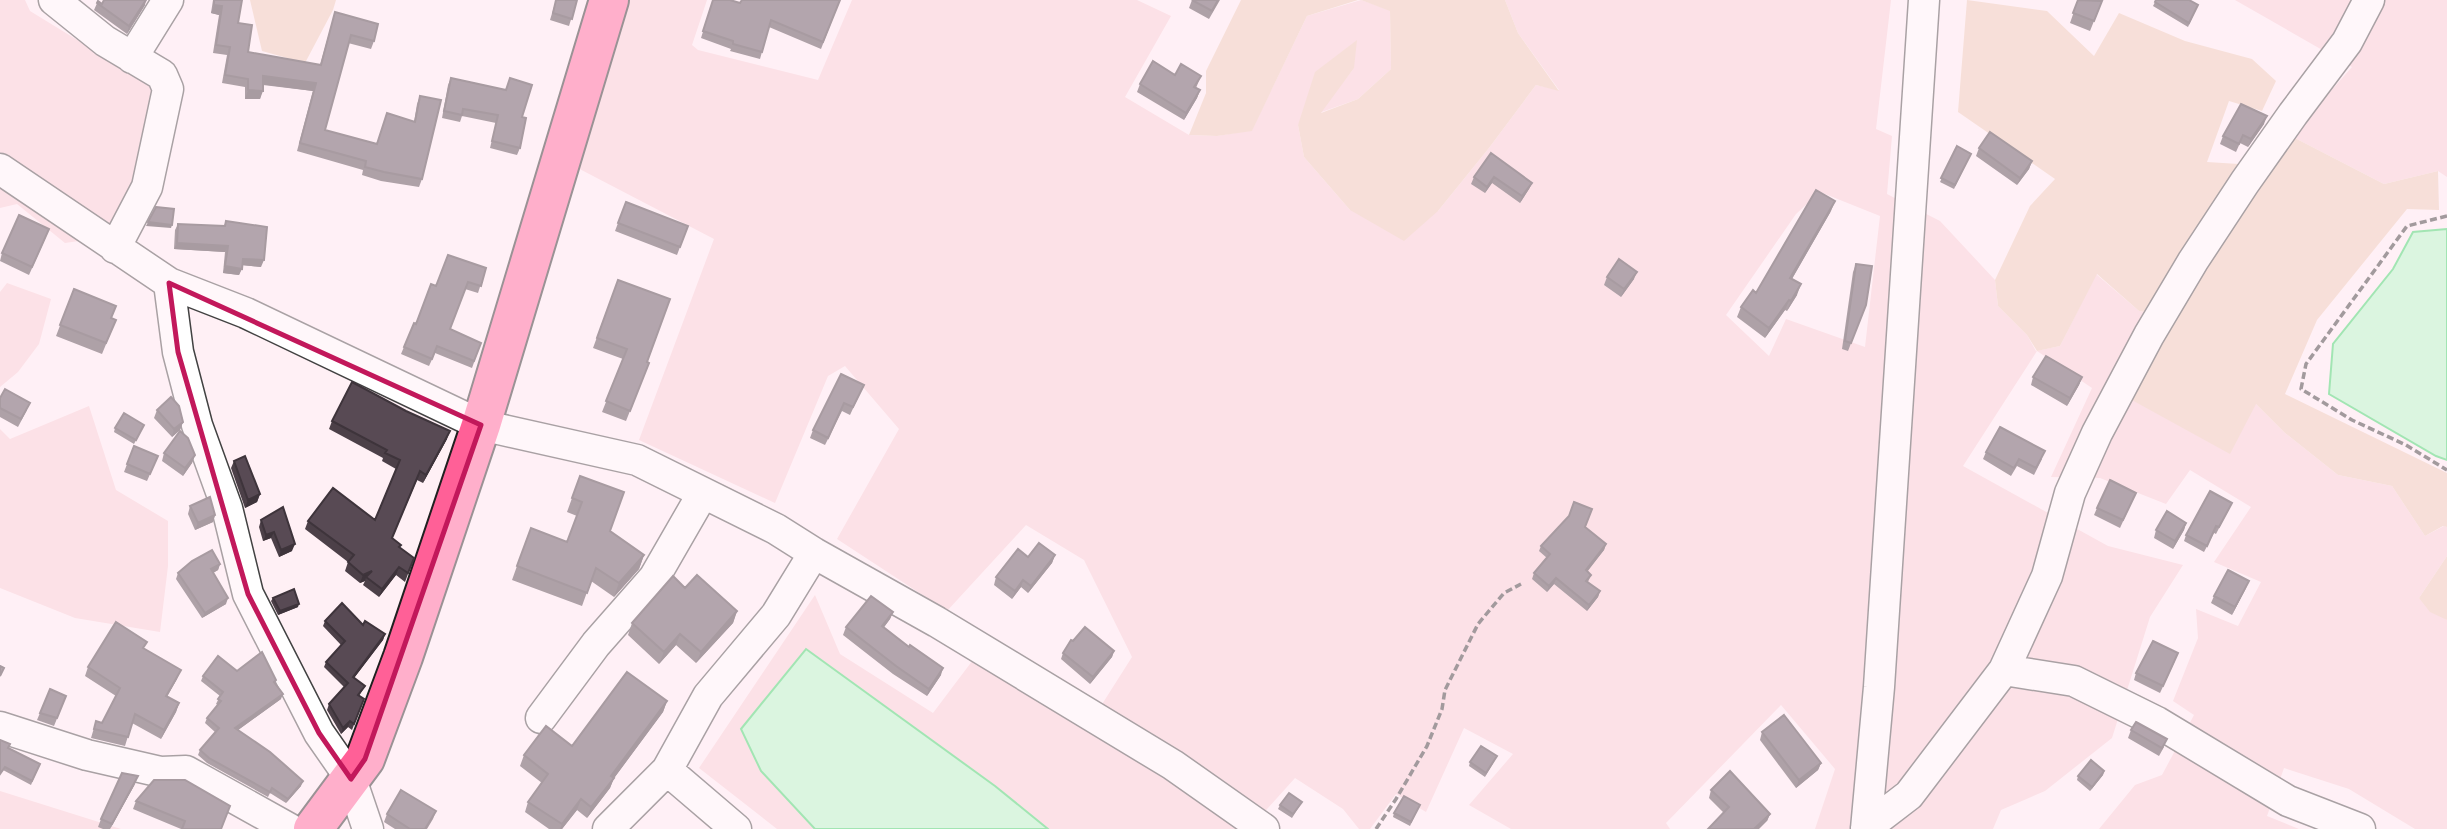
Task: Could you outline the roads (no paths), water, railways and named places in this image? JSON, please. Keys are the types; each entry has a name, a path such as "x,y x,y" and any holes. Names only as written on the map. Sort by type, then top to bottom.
{"main road":[{"path":"313,829 365,759 399,670 481,425 609,0"}],"street":[{"path":"54,0 105,41 162,75 167,89 147,187 115,248"},
{"path":"132,58 168,0"},
{"path":"1866,828 1880,673 1924,0"},
{"path":"1866,828 1909,795 2004,670 2047,576 2070,493 2097,433 2149,335 2245,182 2347,42 2369,0"},
{"path":"0,169 169,283 246,313 481,425 637,460 776,529 937,622 1173,765 1264,829"},
{"path":"169,283 178,352 197,425 228,508 248,594 318,733 351,779 368,829"},
{"path":"541,718 596,644 654,578 703,493"},
{"path":"608,829 667,770 708,696 776,615 814,553"},
{"path":"2004,670 2074,681 2157,722 2288,801 2360,829"},
{"path":"0,727 87,755 161,772 186,771 290,829"},
{"path":"667,770 736,829"}]}
